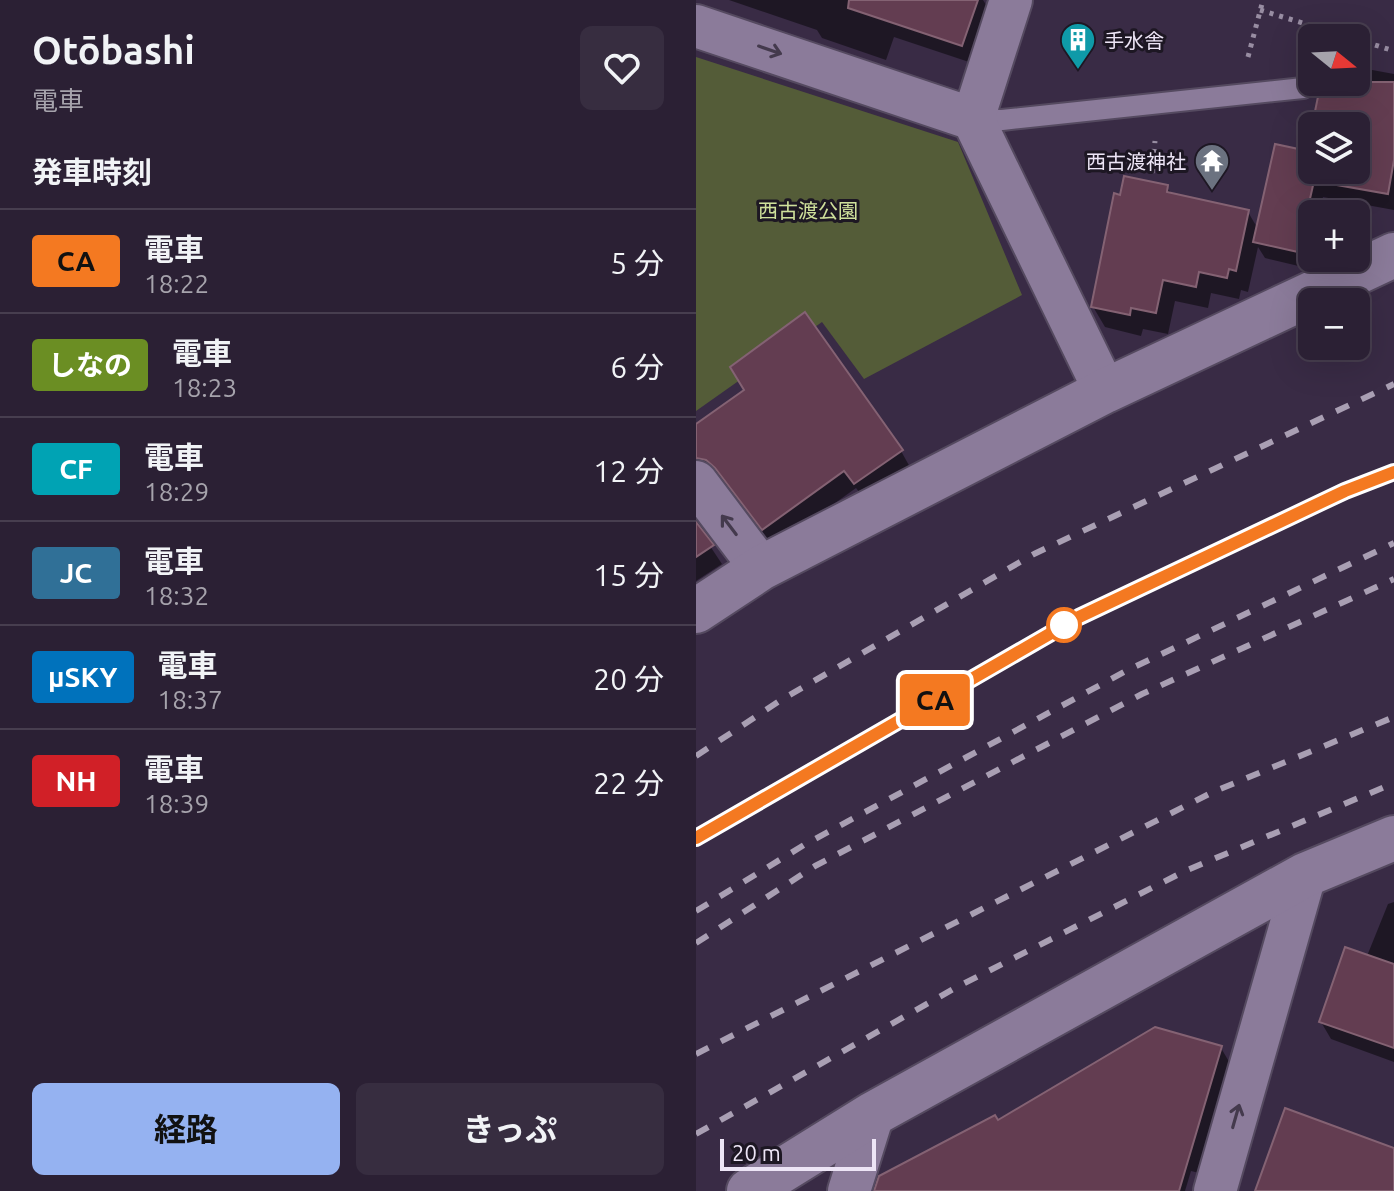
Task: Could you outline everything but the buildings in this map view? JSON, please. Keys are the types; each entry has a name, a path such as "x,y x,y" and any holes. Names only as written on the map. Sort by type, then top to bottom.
{"street":[{"path":"1011,0 973,119 1105,391"},
{"path":"696,26 973,119"},
{"path":"696,611 761,568 1105,391 1394,255"},
{"path":"696,482 761,568"},
{"path":"749,1191 873,1114 1305,875 1394,838"},
{"path":"1215,1191 1305,875"},
{"path":"849,1191 873,1114"}],"lane":[{"path":"973,119 1002,120 1298,89"}],"path":[{"path":"1237,96 1263,0"},
{"path":"1260,10 1307,24"},
{"path":"1370,43 1394,51"}],"green space":[{"name":"西古渡公園","path":"696,57 958,142 1022,295 864,379 822,322 696,411"}],"railway":[{"path":"696,756 781,700 1034,554 1394,384"},
{"path":"696,837 1079,617 1345,491 1394,472"},
{"path":"696,911 804,845 1126,671 1394,543"},
{"path":"696,943 815,866 1142,694 1394,579"},
{"path":"696,1054 1213,792 1394,717"},
{"path":"696,1134 957,987 1185,871 1394,783"}],"train":[{"name":"CA","path":"696,838 1079,617 1345,491 1394,472"}],"place":[{"name":"手水舎","path":"1078,71"},
{"name":"西古渡神社","path":"1212,192"}]}
